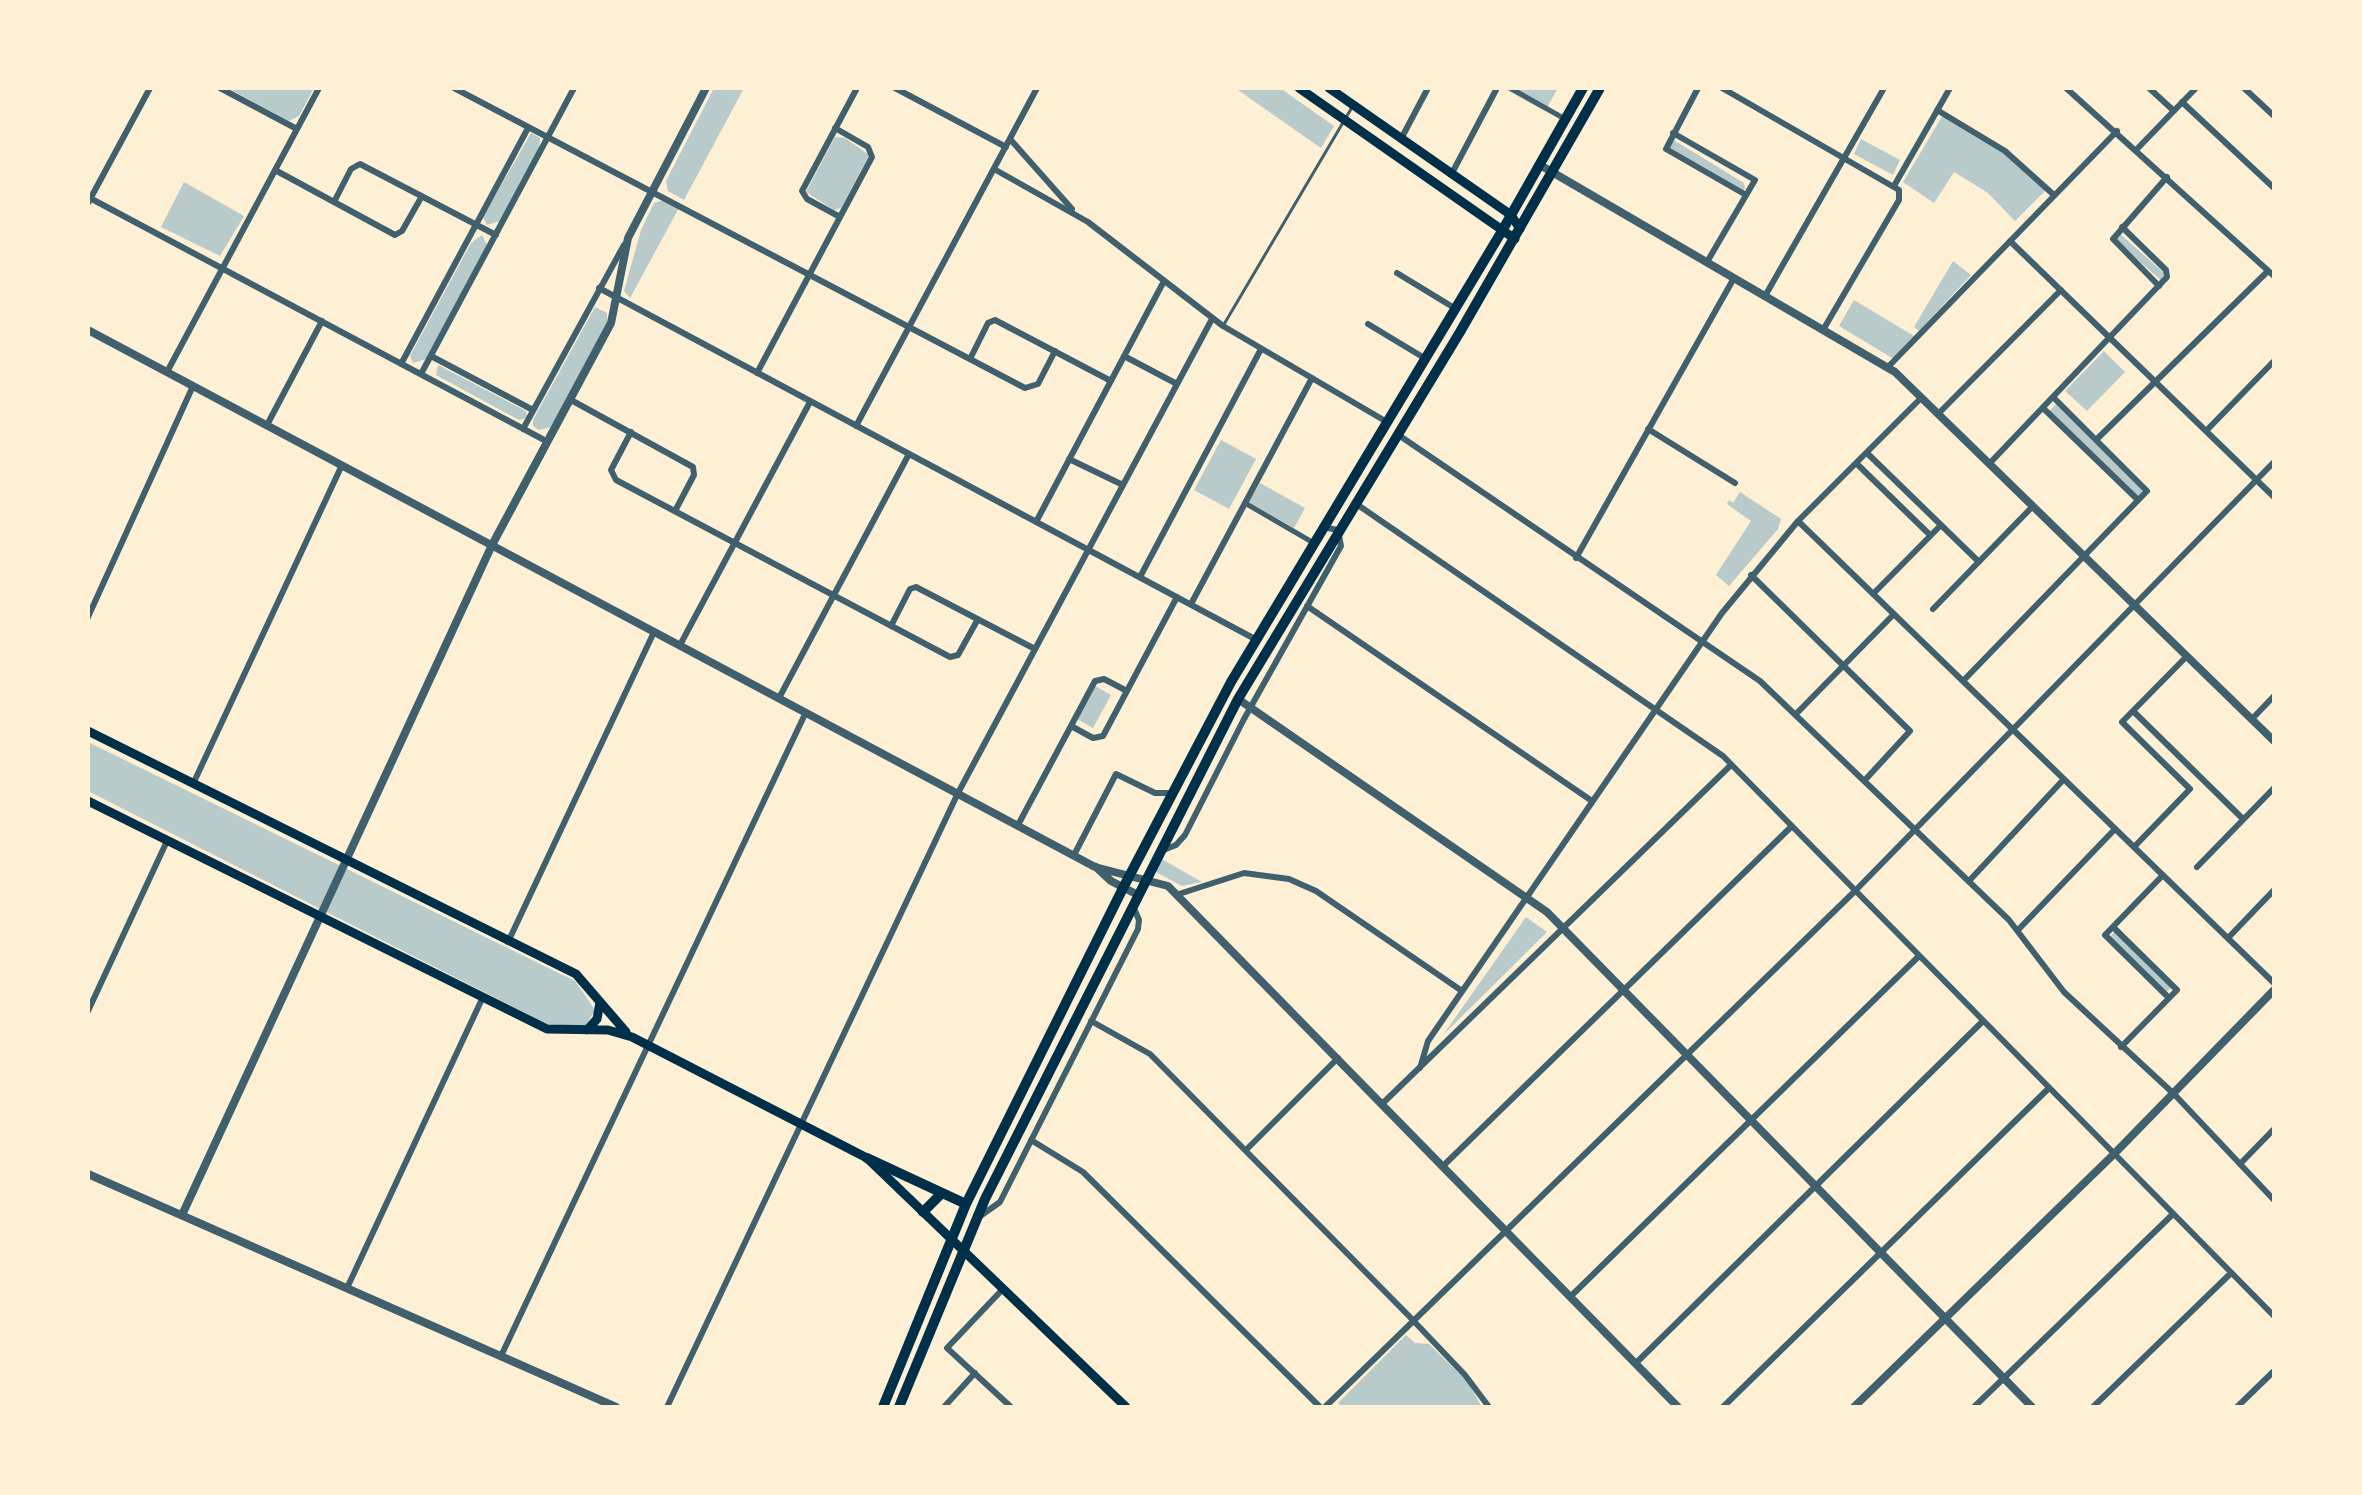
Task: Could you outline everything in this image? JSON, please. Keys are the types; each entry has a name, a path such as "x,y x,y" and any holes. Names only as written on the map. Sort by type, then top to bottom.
{"main road":[{"path":"1299,88 1502,231 1518,234"},
{"path":"1329,88 1511,215 1518,234"},
{"path":"899,1407 975,1218 1238,699 1518,234 1600,88"},
{"path":"883,1407 966,1204 1129,875 1231,682 1312,542 1456,309 1581,89"},
{"path":"1231,682 1238,699"},
{"path":"88,731 576,974 613,1020 632,1037 867,1158 966,1204"},
{"path":"88,801 553,1032 587,1030 632,1037"},
{"path":"587,1030 597,1019 600,1002"},
{"path":"867,1158 960,1252 1126,1407"},
{"path":"923,1212 942,1193"}],"street":[{"path":"150,88 89,199 548,442"},
{"path":"220,88 297,129"},
{"path":"167,372 319,88"},
{"path":"454,88 1025,388 1032,389 1055,351"},
{"path":"421,374 574,88"},
{"path":"523,429 705,91 693,88"},
{"path":"840,217 807,199 802,191 857,88"},
{"path":"895,88 1006,147"},
{"path":"856,426 1037,88"},
{"path":"1401,139 1428,88"},
{"path":"1451,175 1497,88"},
{"path":"1510,88 1565,119"},
{"path":"1698,88 1666,149 1746,195"},
{"path":"1722,88 1894,186 1901,193 1823,330"},
{"path":"1765,296 1884,88"},
{"path":"1894,186 1950,88"},
{"path":"2066,88 2271,273 2096,440"},
{"path":"2149,88 2174,111"},
{"path":"2137,149 2196,88"},
{"path":"2244,88 2274,116"},
{"path":"2182,102 2274,188"},
{"path":"1937,110 2005,151 2054,195"},
{"path":"401,364 528,128"},
{"path":"757,373 873,154 868,147 835,128"},
{"path":"1888,367 2117,131"},
{"path":"1673,133 1755,180 1707,262"},
{"path":"1010,139 1077,214"},
{"path":"334,202 351,169 358,164 496,235"},
{"path":"1540,165 1888,367 2274,741"},
{"path":"994,169 1077,214 1212,319 1387,422"},
{"path":"275,170 395,235 402,231 422,196"},
{"path":"2159,286 2113,239 2167,177"},
{"path":"1989,464 2168,274 2122,227"},
{"path":"182,1215 492,545 611,323 628,238"},
{"path":"2010,241 2274,497"},
{"path":"1397,273 1456,309"},
{"path":"1576,558 1734,278"},
{"path":"1036,522 1164,281"},
{"path":"599,288 1255,639"},
{"path":"1938,414 2061,290"},
{"path":"667,1407 958,793 1212,319"},
{"path":"267,425 322,321"},
{"path":"970,359 993,321 1111,381"},
{"path":"1368,324 1426,359"},
{"path":"88,330 1074,855 1095,867 1135,900 1139,926 998,1206 975,1218"},
{"path":"1140,577 1261,349"},
{"path":"431,356 533,410"},
{"path":"1124,356 1177,384"},
{"path":"2206,431 2274,361"},
{"path":"1191,604 1312,378"},
{"path":"88,617 193,386"},
{"path":"1963,681 2147,490 2053,397"},
{"path":"1420,1068 1428,1041 1655,709 1751,575 1798,521 1921,398"},
{"path":"571,400 693,467 694,475 675,511"},
{"path":"680,645 810,402"},
{"path":"2043,408 2138,500"},
{"path":"1648,429 1735,483"},
{"path":"631,432 611,470 612,477 675,511 953,657 960,653 978,619"},
{"path":"1397,434 1760,681 2018,930 2051,978 2174,1094 2274,1200"},
{"path":"1867,453 1979,562"},
{"path":"779,698 909,454"},
{"path":"1069,459 1123,485"},
{"path":"1031,1140 1083,1172 1323,1407 1855,891 2274,462"},
{"path":"1856,463 1930,535"},
{"path":"193,784 342,465"},
{"path":"1355,502 1731,765 2274,1316"},
{"path":"1245,503 1312,542"},
{"path":"1933,609 2033,506"},
{"path":"1798,521 2274,983"},
{"path":"1873,594 1941,525"},
{"path":"1161,851 1179,843 1185,835 1250,708 1341,546 1338,530 1321,528"},
{"path":"1751,575 1910,732 1865,780"},
{"path":"891,626 913,587 1035,649"},
{"path":"1071,726 1100,738 1177,597"},
{"path":"1307,606 1592,801"},
{"path":"1796,714 1894,614"},
{"path":"508,942 654,632"},
{"path":"2134,847 2190,789 2122,722 2187,656"},
{"path":"1018,825 1095,681 1104,679 1127,691"},
{"path":"2252,719 2274,696"},
{"path":"1238,699 1526,896 1564,927 2032,1407"},
{"path":"2133,711 2243,819"},
{"path":"501,1356 806,712"},
{"path":"1382,1104 1731,765"},
{"path":"1074,855 1116,774 1155,793 1173,793"},
{"path":"1969,881 2064,779"},
{"path":"2197,867 2274,788"},
{"path":"1155,793 1164,809"},
{"path":"1443,1166 1792,826"},
{"path":"2018,930 2115,829"},
{"path":"88,1011 167,841"},
{"path":"1095,867 1146,878 1179,894 1678,1407"},
{"path":"1179,894 1244,873 1289,879 1316,891 1462,991"},
{"path":"2163,875 2105,935 2169,998"},
{"path":"2228,938 2274,890"},
{"path":"2113,927 2177,990 2121,1047"},
{"path":"1570,1297 1918,957"},
{"path":"1854,1407 2113,1155 2274,990"},
{"path":"347,1288 482,999"},
{"path":"1091,1021 1144,1049 1414,1321 1465,1375 1489,1407"},
{"path":"1635,1364 1818,1188 1983,1021"},
{"path":"1246,1150 1338,1058"},
{"path":"1723,1407 2049,1088"},
{"path":"2240,1164 2274,1129"},
{"path":"88,1174 616,1407"},
{"path":"1974,1407 2172,1215"},
{"path":"2093,1407 2230,1274"},
{"path":"1001,1291 947,1348 1011,1407"},
{"path":"2237,1407 2274,1371"},
{"path":"944,1407 975,1373"}],"lane":[{"path":"1223,326 1353,105"}],"shaded area":[{"path":"228,88 314,88 299,116 289,121"},
{"path":"714,88 744,88 684,200 668,191 666,181"},
{"path":"1235,88 1280,88 1334,126 1321,148"},
{"path":"1503,88 1558,88 1545,111"},
{"path":"1944,113 2004,150 2046,190 2015,221 1988,193 1954,172 1934,203 1903,182"},
{"path":"531,133 540,138 539,150 500,221 487,225 483,217"},
{"path":"835,137 845,138 869,155 841,208 834,210 806,192"},
{"path":"1672,139 1744,183 1745,189 1742,191 1667,149"},
{"path":"1861,139 1900,160 1893,175 1854,154"},
{"path":"184,182 244,216 220,256 161,227"},
{"path":"663,200 680,206 630,298 624,291 641,230 654,203"},
{"path":"2119,233 2164,273 2161,280 2116,241"},
{"path":"482,235 487,245 426,359 413,363 410,356 471,243"},
{"path":"1953,261 1971,275 1919,331 1914,327"},
{"path":"1854,300 1914,336 1894,359 1839,326"},
{"path":"595,307 607,313 607,323 551,427 539,430 533,426 533,420"},
{"path":"2104,351 2125,372 2087,411 2065,391"},
{"path":"438,365 526,411 527,418 519,420 436,375"},
{"path":"2056,404 2144,490 2137,497 2049,412"},
{"path":"1221,440 1256,459 1229,509 1194,490"},
{"path":"1260,483 1305,508 1294,528 1249,502"},
{"path":"1740,492 1781,519 1778,529 1729,586 1716,575 1751,521 1727,504 1729,500 1733,503"},
{"path":"1095,686 1111,695 1093,728 1077,719"},
{"path":"88,742 575,981 595,1010 586,1025 553,1027 88,791"},
{"path":"1160,858 1202,882 1182,886 1154,871"},
{"path":"1526,917 1547,932 1443,1035"},
{"path":"2115,931 2171,988 2166,992 2110,937"},
{"path":"1406,1335 1415,1343 1429,1344 1467,1381 1482,1407 1343,1407 1338,1403"}]}
